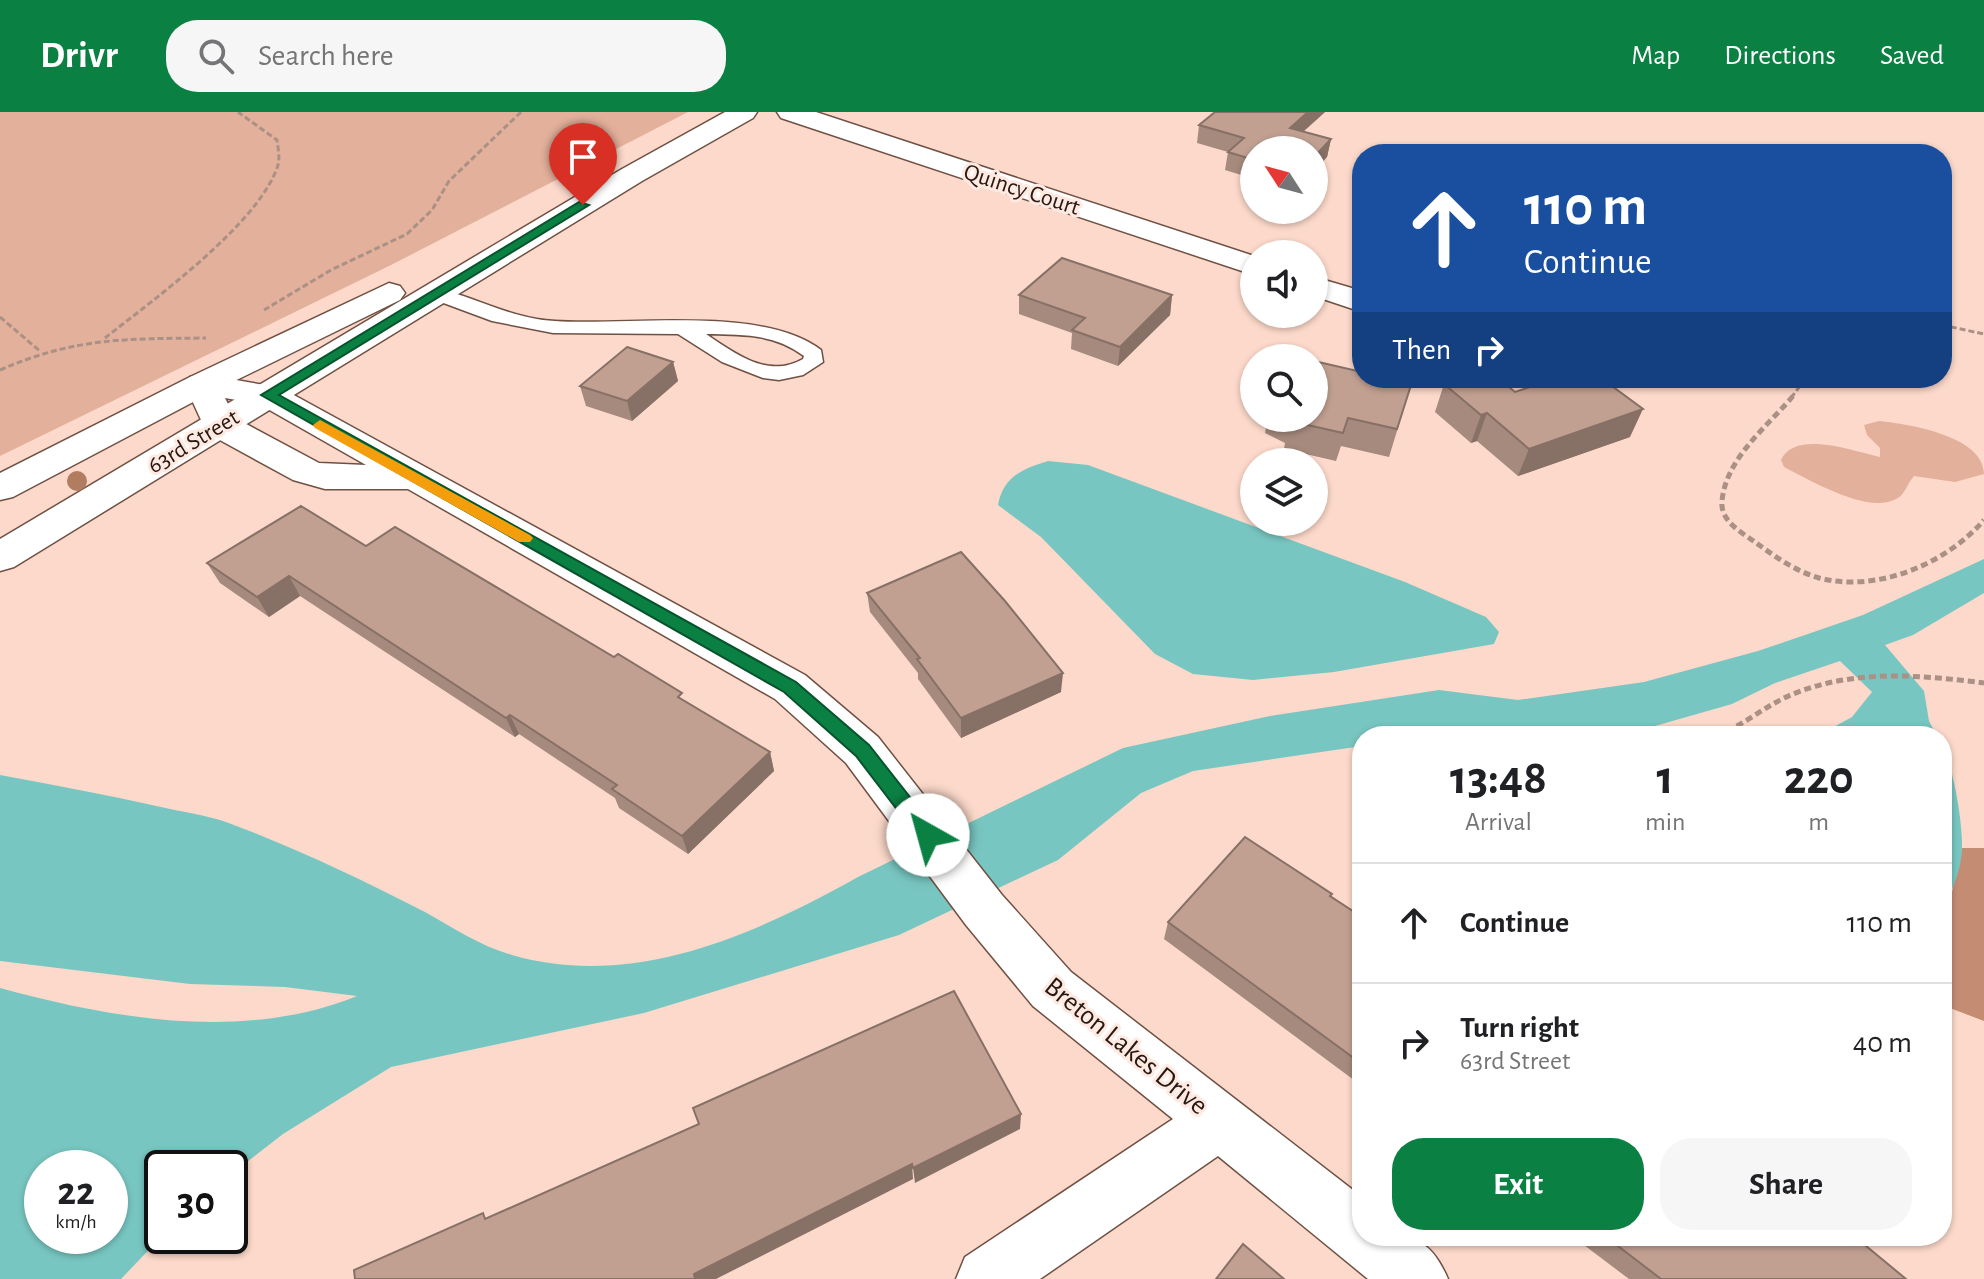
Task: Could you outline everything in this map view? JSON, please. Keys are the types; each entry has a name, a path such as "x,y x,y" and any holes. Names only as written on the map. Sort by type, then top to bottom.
{"street":[{"name":"63rd Street","path":"0,557 632,175 744,112"},
{"name":"Quincy Court","path":"790,112 1240,261"},
{"name":"63rd Street","path":"0,488 202,384 632,175"},
{"path":"1328,291 1352,299"},
{"path":"202,384 269,395"},
{"path":"202,384 220,425 306,472 325,477 413,477"},
{"name":"Breton Lakes Drive","path":"269,395 790,687 862,750 984,910 1052,989 1352,1227"},
{"path":"987,1279 1220,1121"},
{"name":"Breton Lakes Drive","path":"1376,1246 1417,1279"}],"lane":[{"path":"437,294 524,324 600,329 720,326 783,335 814,354 813,362 803,370 787,375 761,373 683,329"}],"path":[{"path":"105,339 197,264 263,194 278,163 277,140 238,112"},
{"path":"262,311 331,270 407,234 432,210 449,181 521,112"},
{"path":"0,317 41,352"},
{"path":"1952,327 1984,334"},
{"path":"0,370 41,352 105,339 197,339 218,336"},
{"path":"1798,388 1733,471 1721,505 1729,523 1796,568 1820,578 1852,583 1919,566 1958,548 1984,520"},
{"path":"1735,726 1791,695 1824,683 1928,676 1984,683"}],"shaded area":[{"path":"0,112 688,112 391,265 0,456"},
{"path":"1879,421 1925,429 1959,441 1981,461 1984,474 1955,482 1914,476 1901,495 1882,503 1853,499 1784,467 1781,460 1789,451 1812,444 1880,457 1880,448 1867,435 1864,425"},
{"path":"1962,848 1984,848 1984,1021 1952,1009 1952,892"}],"water":[{"path":"1048,461 1088,465 1240,521 1240,536 1280,536 1405,582 1486,617 1499,632 1494,644 1334,672 1253,680 1193,674 1155,654 1041,537 998,505 1009,481 1030,467"},
{"path":"1984,559 1984,593 1913,635 1885,645 1924,691 1932,726 1835,726 1852,717 1872,692 1840,661 1775,683 1732,704 1655,726 1352,726 1352,747 1193,771 1141,793 1058,860 899,935 644,1013 391,1067 283,1134 248,1161 248,1150 144,1150 145,1254 121,1279 0,1279 0,988 88,1009 179,1021 270,1019 314,1010 357,996 285,987 190,984 0,961 0,775 218,820 327,864 500,951 557,964 602,966 647,961 691,951 777,919 1123,748 1270,716 1439,690 1518,700 1644,682 1758,651 1863,615"},
{"path":"1952,777 1962,846 1952,888"}],"building":[{"path":"1215,112 1308,112 1290,128 1320,136 1240,137 1199,125"},
{"path":"1240,142 1240,156 1228,152"},
{"path":"1062,258 1172,295 1120,347 1072,330 1085,318 1019,295"},
{"path":"627,347 673,362 627,401 580,386"},
{"path":"1328,364 1352,370 1352,388 1410,388 1397,429 1348,418 1343,433 1328,430"},
{"path":"1449,388 1510,388 1515,392 1527,388 1615,388 1643,409 1529,449 1487,413 1481,415"},
{"path":"301,506 366,546 395,527 614,657 618,654 682,693 678,697 770,752 682,836 612,789 617,785 510,715 506,718 289,576 257,597 207,563"},
{"path":"961,552 1063,673 961,718 917,659 920,658 867,593"},
{"path":"1245,837 1332,894 1330,896 1352,910 1352,1057 1168,922"},
{"path":"954,991 1021,1114 913,1168 912,1164 694,1274 695,1279 355,1279 354,1270 483,1213 485,1219 699,1124 693,1108"},
{"path":"1243,1244 1284,1279 1216,1279"},
{"path":"1618,1246 1866,1246 1906,1279 1661,1279"}],"slow traffic":[{"path":"320,425 525,538"}],"route":[{"path":"583,205 269,395 790,687 862,750 928,835"}]}
